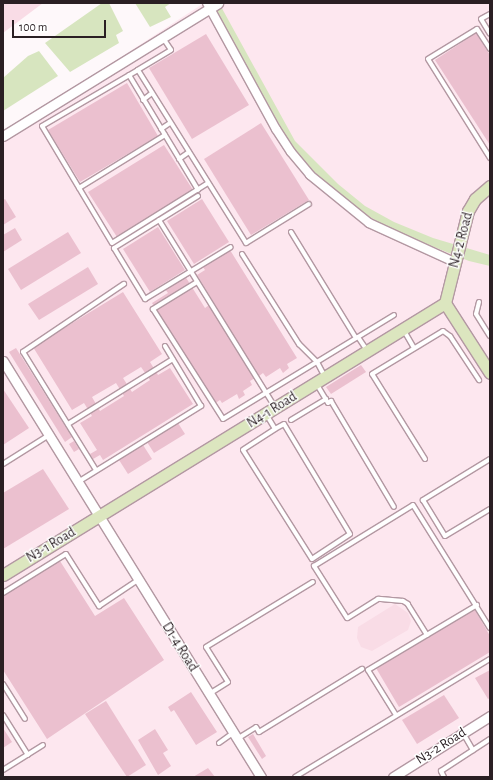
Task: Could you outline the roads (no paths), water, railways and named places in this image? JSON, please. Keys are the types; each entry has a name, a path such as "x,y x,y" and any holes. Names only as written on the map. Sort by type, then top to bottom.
{"main road":[{"name":"N4-2 Road","path":"444,303 469,208 490,186"},
{"name":"N4-1 Road","path":"99,516 367,352 444,303"},
{"path":"444,303 490,373"},
{"name":"N3-1 Road","path":"3,575 99,516"}],"street":[{"path":"3,136 163,38 209,6 218,3"},
{"path":"209,6 276,128 291,152 310,175 369,223 411,245 454,262"},
{"name":"D1-4 Road","path":"3,361 260,777"},
{"name":"N3-2 Road","path":"392,777 490,716"}],"lane":[{"path":"490,14 481,19 490,34"},
{"path":"490,49 478,29 428,59 490,158"},
{"path":"163,38 171,50 42,126 112,243 208,183"},
{"path":"138,70 246,243 310,204"},
{"path":"128,75 198,190"},
{"path":"143,100 152,93"},
{"path":"161,129 170,123"},
{"path":"79,188 165,135"},
{"path":"179,159 189,152"},
{"path":"198,196 114,248 145,299 231,247"},
{"path":"159,220 266,393 275,429"},
{"path":"291,232 367,352"},
{"path":"242,254 298,344 317,362 328,403 331,401 394,507"},
{"path":"197,282 153,309 223,419 394,315"},
{"path":"96,470 23,352 124,284"},
{"path":"479,302 476,314 490,336"},
{"path":"482,324 490,326"},
{"path":"403,329 414,348"},
{"path":"424,459 372,374 441,331 446,332 479,380"},
{"path":"78,482 201,406 165,346"},
{"path":"68,424 173,359"},
{"path":"291,420 326,399"},
{"path":"284,424 350,534 312,559 243,450 275,429 284,424"},
{"path":"3,464 49,435"},
{"path":"490,459 423,500 445,536 490,509"},
{"path":"427,635 408,604 403,602 378,599 346,618 314,566 413,505 490,628"},
{"path":"3,593 66,554 99,606 138,580"},
{"path":"209,694 228,682 206,647 313,582"},
{"path":"396,715 368,670 477,605"},
{"path":"295,777 490,659"},
{"path":"219,743 256,727 259,732 362,669"},
{"path":"3,684 25,719"},
{"path":"3,715 28,755"},
{"path":"463,733 474,750"},
{"path":"444,777 440,771 490,739"},
{"path":"3,770 43,746"}]}
